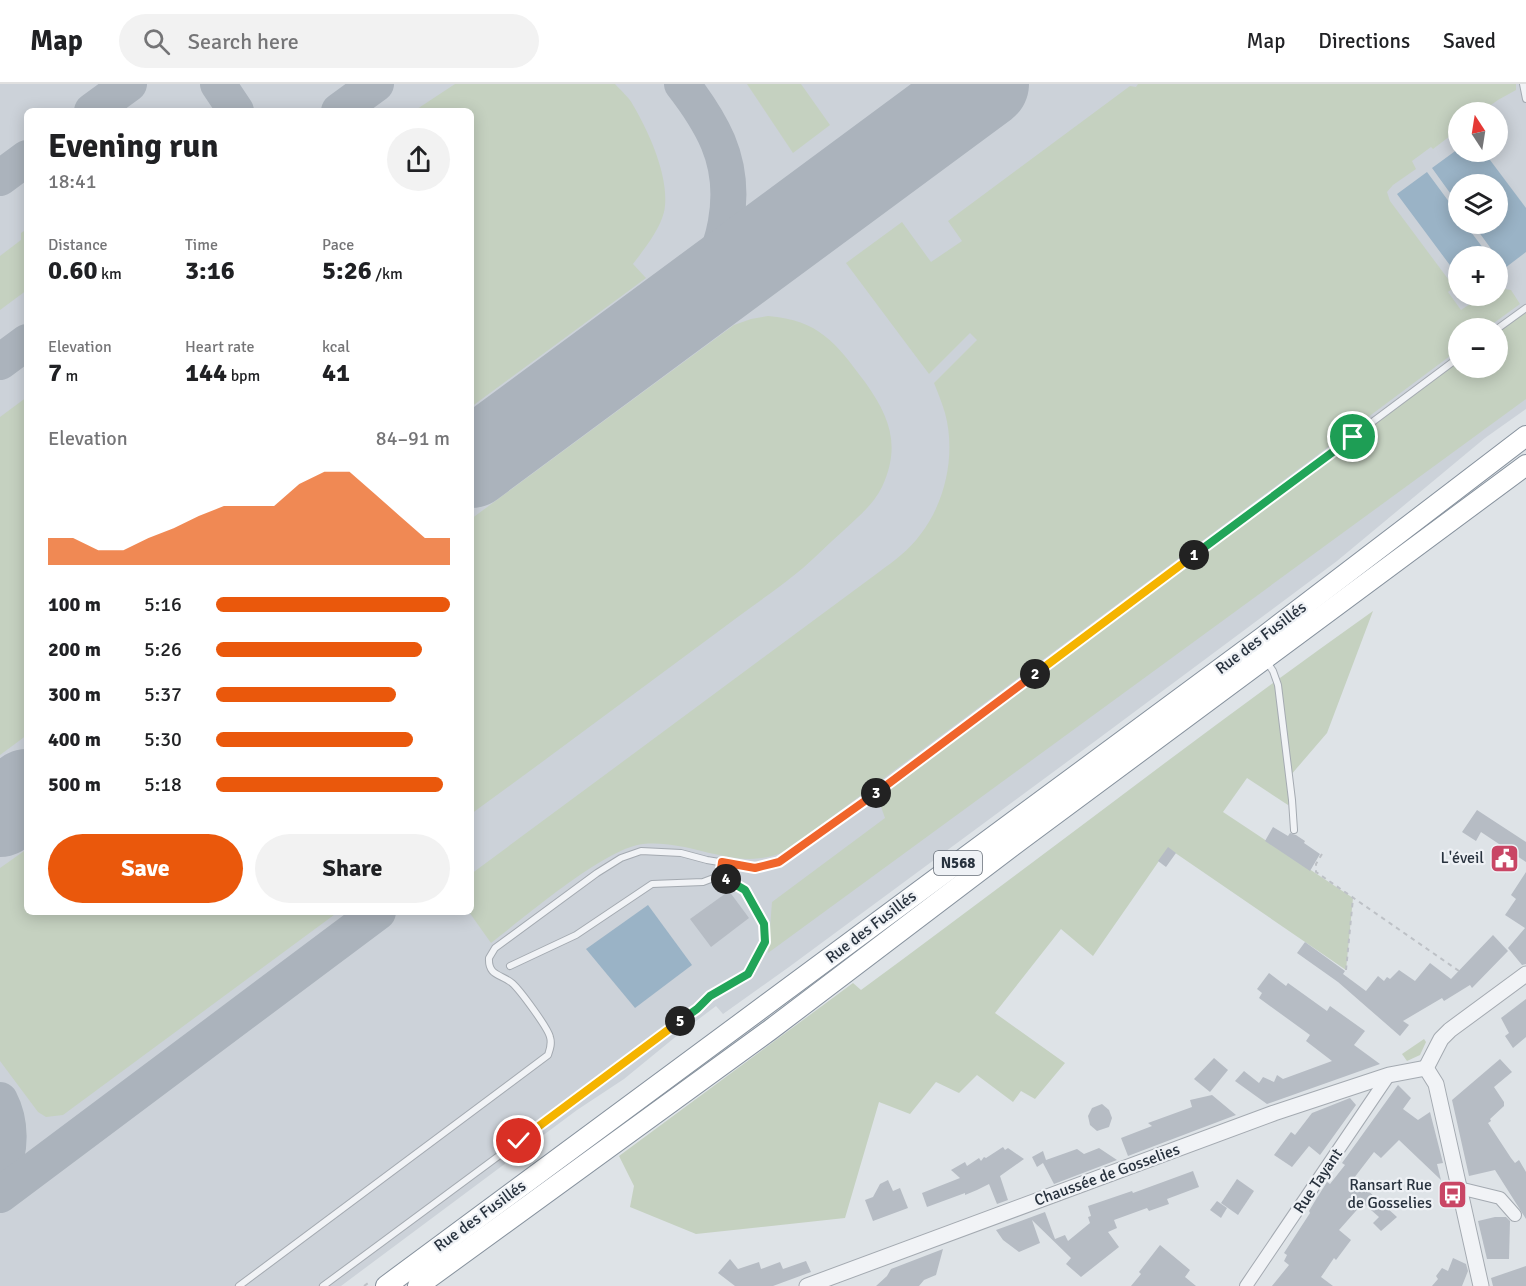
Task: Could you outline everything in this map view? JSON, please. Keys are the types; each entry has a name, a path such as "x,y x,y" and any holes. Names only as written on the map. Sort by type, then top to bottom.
{"highway":[{"name":"Rue des Fusillés","path":"386,1286 1263,637 1526,436"},
{"name":"Rue des Fusillés","path":"418,1286 770,1030 1013,845 1526,465"}],"street":[{"path":"1481,1286 1436,1084 1425,1068 1441,1040 1450,1030 1526,974"},
{"name":"Chaussée de Gosselies","path":"807,1286 1275,1113 1389,1075 1425,1068"},
{"name":"Rue Tayant","path":"1246,1286 1389,1075"},
{"path":"1459,1188 1500,1198 1515,1215"}],"lane":[{"path":"1523,84 1526,99"},
{"path":"1508,321 1526,308"},
{"path":"239,1286 548,1055 551,1039 545,1027 513,984 498,977 491,969 489,958 495,948 621,858 641,852 681,853 755,868 779,862 844,817 1448,365"},
{"path":"1265,659 1278,685 1292,800 1293,830"},
{"path":"720,876 722,862"},
{"path":"323,1286 591,1089 697,1009 710,996 748,974 765,942 764,924 745,890 720,876 703,882 652,884 576,935 510,966"}],"path":[{"path":"1322,854 1316,864 1316,872 1459,971"},
{"path":"1346,970 1353,898"}],"shaded area":[{"path":"0,84 1526,84 1526,409 1485,438 1337,561 1098,739 723,1014 716,1006 624,1079 577,1110 341,1286 0,1286"}],"green space":[{"path":"455,84 615,84 631,102 652,142 664,186 664,212 659,226 633,264 646,278 474,405 474,108 419,108"},
{"path":"747,84 801,84 830,125 793,153"},
{"path":"1138,84 1516,84 1516,90 1495,102 1448,102 1448,138 1412,161 1416,169 1387,192 1390,201 1448,279 1448,306 1458,306 1461,310 1467,306 1508,306 1508,290 1511,290 1520,304 1501,318 1448,318 1448,357 786,851 768,857 750,859 733,858 662,844 643,844 627,848 587,870 491,943 471,915 474,915 474,872 890,564 911,546 929,522 942,492 949,460 948,428 934,383 977,340 970,333 929,374 846,263 902,222 931,262 962,241 948,221 1130,86 1136,87"},
{"path":"24,231 24,292 0,310 0,256 21,240 21,233"},
{"path":"1526,307 1526,399 768,953 772,902 885,818 876,793 1448,365 1448,378 1508,378 1508,321"},
{"path":"768,316 801,323 825,336 845,356 874,395 890,432 891,458 882,487 859,516 793,576 474,812 474,517 734,325"},
{"path":"24,399 24,737 0,755 0,417"},
{"path":"1373,611 1327,733 1290,776 1292,800 1288,805 1247,778 1223,812 1353,898 1346,970 1168,848 1093,956 1061,929 995,1013 1065,1063 1035,1099 1021,1091 1013,1102 977,1075 959,1093 936,1082 910,1114 879,1102 845,1218 696,1234 630,1207 634,1186 619,1156 853,983 861,990"},
{"path":"24,851 24,915 334,915 63,1115 46,1117 38,1112 0,1061 0,868"},
{"path":"1424,1039 1426,1042 1420,1055 1407,1061 1402,1054"}],"water":[{"path":"1448,156 1448,162 1492,162 1500,174 1448,174 1448,190 1432,168"},
{"path":"1427,172 1448,200 1448,234 1472,234 1482,246 1448,246 1448,263 1397,194"},
{"path":"1508,184 1526,208 1526,252 1508,266 1508,246 1489,246 1480,234 1508,234"},
{"path":"648,905 692,965 635,1008 586,949"}],"building":[{"path":"1477,810 1526,842 1526,862 1481,832 1476,841 1462,832"},
{"path":"1273,827 1288,836 1290,833 1296,835 1320,854 1310,871 1265,841"},
{"path":"1168,847 1176,853 1166,867 1158,861"},
{"path":"1526,872 1526,964 1522,965 1508,948 1525,928 1505,915 1516,899 1511,895"},
{"path":"729,891 749,918 711,947 690,919"},
{"path":"1493,935 1508,951 1472,988 1470,985 1444,1001 1442,998 1403,1021 1409,1025 1400,1036 1338,982 1297,953 1305,942 1345,971 1343,974 1366,991 1378,976 1384,981 1387,977 1390,979 1399,970 1415,981 1430,963 1451,979"},
{"path":"1269,973 1286,986 1288,983 1327,1011 1330,1006 1365,1031 1354,1045 1380,1064 1267,1104 1235,1081 1244,1071 1259,1083 1263,1077 1274,1082 1277,1075 1283,1079 1332,1061 1306,1041 1310,1035 1259,998 1262,993 1257,989"},
{"path":"1526,999 1526,1037 1513,1048 1505,1036 1509,1033 1501,1018"},
{"path":"1214,1058 1228,1070 1210,1092 1194,1079"},
{"path":"1500,1059 1512,1072 1494,1087 1504,1102 1504,1106 1488,1123 1511,1158 1515,1163 1519,1160 1526,1172 1526,1219 1495,1170 1469,1176 1452,1100"},
{"path":"1398,1085 1411,1098 1403,1109 1418,1120 1430,1112 1443,1163 1437,1164 1441,1180 1399,1140 1381,1158 1374,1152 1354,1178 1397,1217 1381,1231 1373,1223 1379,1217 1363,1203 1339,1230 1351,1240 1336,1260 1334,1258 1321,1277 1333,1286 1272,1286 1289,1265 1284,1261 1287,1255 1284,1253 1310,1213 1315,1201 1327,1182 1330,1184 1345,1165 1342,1163"},
{"path":"1212,1095 1236,1115 1128,1156 1121,1138 1152,1126 1148,1123 1192,1107 1190,1100"},
{"path":"1350,1098 1356,1105 1320,1155 1309,1146 1292,1167 1274,1155 1291,1132 1295,1135 1312,1113"},
{"path":"1102,1104 1109,1110 1112,1118 1109,1127 1097,1131 1090,1125 1088,1116 1092,1108"},
{"path":"1003,1147 1024,1159 1000,1176 1008,1200 997,1204 989,1184 965,1195 965,1193 927,1207 922,1193 960,1178 951,1170 965,1162 967,1166 979,1158 981,1161"},
{"path":"1099,1148 1117,1160 1054,1184 1043,1163 1037,1167 1032,1157 1043,1151 1046,1160 1077,1149 1084,1154"},
{"path":"1193,1171 1199,1187 1167,1199 1169,1204 1149,1211 1147,1208 1114,1220 1117,1228 1108,1232 1119,1247 1081,1277 1066,1264 1071,1258 1032,1220 1040,1243 1019,1252 1003,1240 996,1230 1045,1212 1055,1239 1065,1235 1068,1241 1090,1223 1088,1217 1091,1216 1088,1206 1132,1191 1133,1193"},
{"path":"1237,1179 1254,1191 1238,1215 1221,1203"},
{"path":"888,1180 893,1191 900,1188 908,1208 873,1221 865,1200 873,1197 880,1184"},
{"path":"1217,1201 1227,1208 1221,1218 1210,1210"},
{"path":"1506,1217 1510,1221 1509,1259 1487,1259 1478,1221"},
{"path":"1160,1245 1190,1270 1185,1277 1196,1286 1131,1286"},
{"path":"943,1249 936,1275 924,1280 919,1286 876,1286 891,1269"},
{"path":"1453,1258 1466,1264 1468,1271 1462,1286 1432,1286 1438,1279 1436,1276 1442,1268 1448,1271"},
{"path":"730,1259 738,1269 759,1262 761,1269 780,1262 783,1269 806,1261 811,1272 773,1286 735,1286 718,1273"},
{"path":"1526,1266 1526,1286 1493,1286 1491,1278"}],"taxiway":[{"path":"96,108 129,84"},
{"path":"218,84 234,108"},
{"path":"343,108 376,84"},
{"path":"648,332 680,306 703,280 713,263 726,223 728,182 718,142 711,127 682,84"},
{"path":"0,178 24,160"},
{"path":"0,362 24,344"},
{"path":"0,1195 374,915"},
{"path":"0,1100 4,1108 9,1136 7,1155 0,1172"}],"runway":[{"path":"474,462 985,84"},
{"path":"0,813 24,795"}],"place":[{"name":"L'éveil","path":"1505,858"},
{"name":"Ransart Rue de Gosselies","path":"1453,1194"}],"route":[{"path":"519,1141 697,1009 710,996 748,974 765,942 764,924 745,890 720,876 722,862 755,868 779,862 844,817 1353,437"}]}
